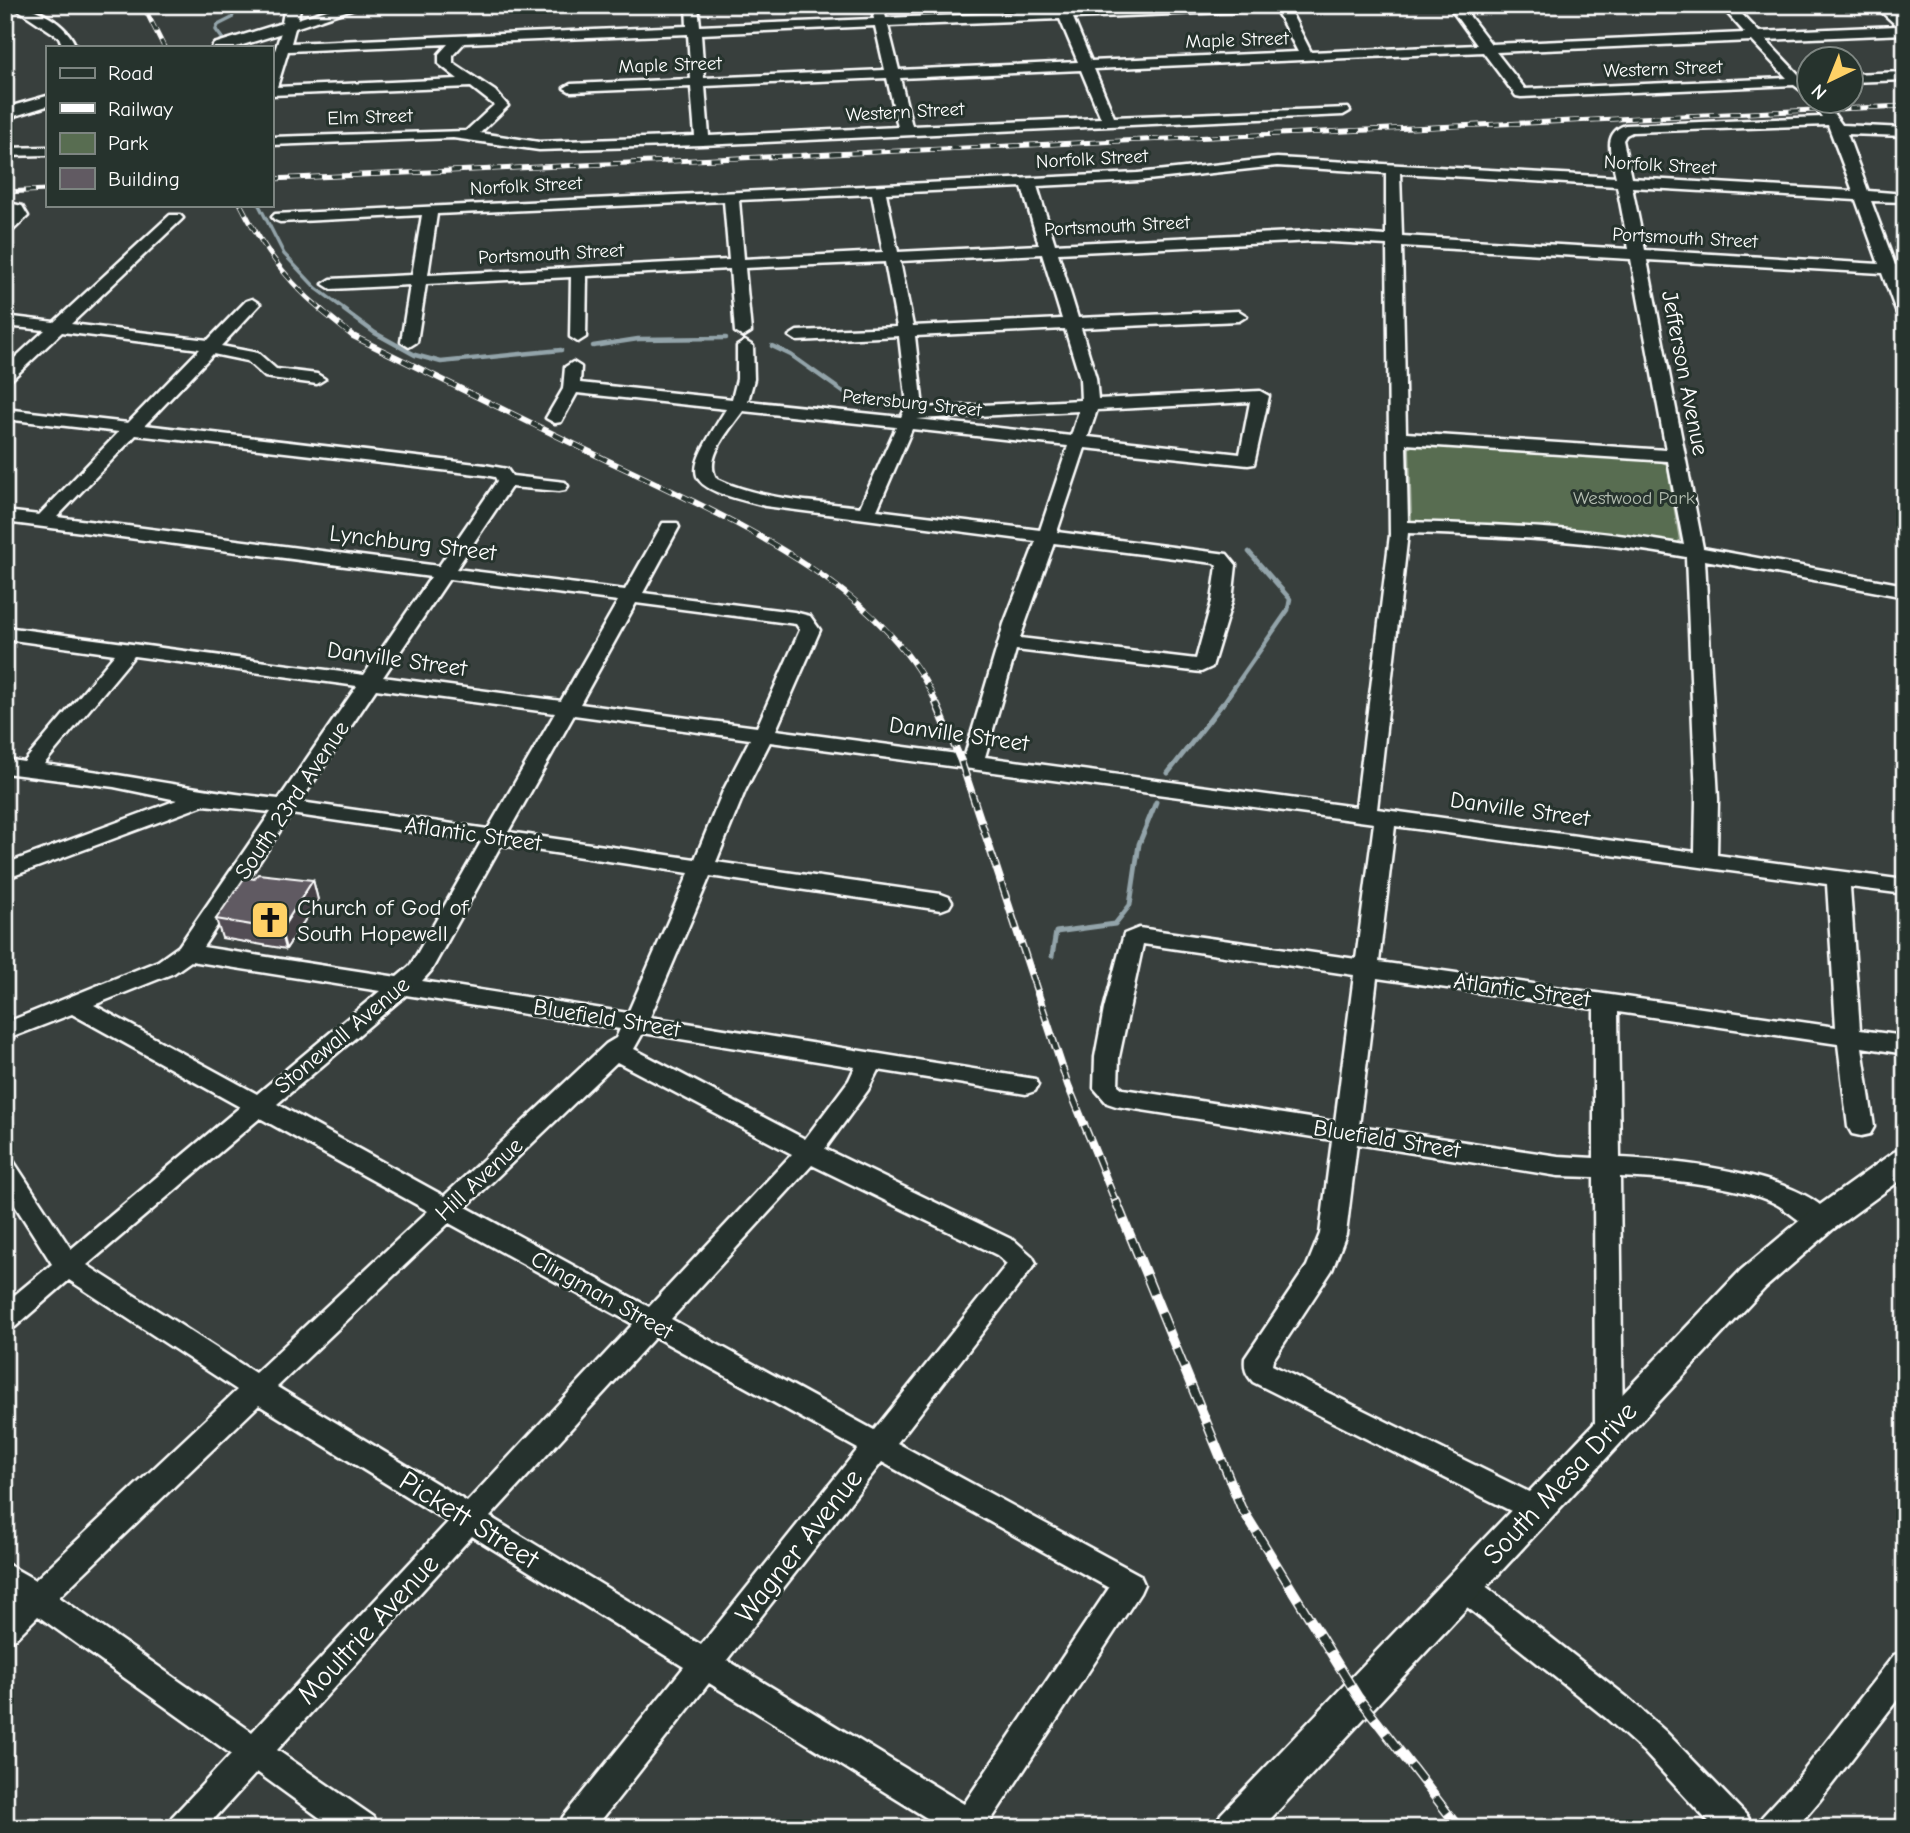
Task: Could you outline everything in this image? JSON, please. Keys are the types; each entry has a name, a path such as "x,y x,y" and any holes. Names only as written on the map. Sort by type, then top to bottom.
{"main road":[{"path":"223,46 289,26 293,5"},
{"path":"5,114 46,100"},
{"name":"South Mesa Drive","path":"1235,1828 1754,1279 1821,1221 1905,1160"}],"street":[{"path":"17,5 65,35 68,46"},
{"path":"273,82 289,26 358,5"},
{"path":"692,5 702,141"},
{"path":"877,5 906,132"},
{"path":"1063,10 1083,5"},
{"path":"283,47 881,23 1063,10 1298,5"},
{"path":"1454,5 1486,48"},
{"path":"1726,5 1794,72"},
{"path":"1880,5 1905,29"},
{"path":"1280,6 1307,56"},
{"path":"1063,10 1109,121"},
{"name":"Maple Street","path":"570,88 1905,29"},
{"path":"460,40 446,54 446,64 492,96 501,106 470,135"},
{"name":"Western Street","path":"1486,48 1519,92 1526,94 1794,81"},
{"path":"1864,77 1905,76"},
{"path":"273,89 471,83"},
{"name":"Western Street","path":"470,135 539,146 1343,111"},
{"path":"1829,116 1836,125 1863,195 1897,270 1905,314"},
{"path":"1836,125 1905,132"},
{"name":"Jefferson Avenue","path":"1706,861 1707,799 1698,596 1693,551 1616,140 1620,132 1630,128 1836,125"},
{"name":"Elm Street","path":"273,141 470,135"},
{"path":"5,152 46,151"},
{"name":"Norfolk Street","path":"281,217 1182,174 1277,162 1905,198"},
{"path":"1394,169 1399,527 1365,968 1336,1220 1328,1252 1259,1358 1258,1368 1263,1374 1535,1509"},
{"path":"973,762 1008,643 1090,404 1088,377 1028,182"},
{"path":"866,514 892,451 916,405 906,331 878,188"},
{"path":"731,196 746,382 738,405 704,461 705,477 719,487 765,501 1046,536 1225,561 1227,565 1222,601 1202,666 1008,643"},
{"path":"5,230 20,216 11,208"},
{"path":"409,342 430,209"},
{"path":"5,376 175,218"},
{"name":"Portsmouth Street","path":"331,284 1302,236 1897,270"},
{"path":"578,337 579,272"},
{"path":"43,521 252,304"},
{"path":"797,336 1239,316"},
{"path":"5,321 211,346 222,352 252,357 271,373 317,379"},
{"path":"555,418 572,387 573,367"},
{"name":"Petersburg Street","path":"572,387 738,405 910,419 1079,442 1248,460"},
{"path":"910,419 1090,404 1260,396 1248,460"},
{"path":"5,414 485,470 501,473 506,481 559,486"},
{"path":"1397,438 1677,456"},
{"name":"South 23rd Avenue","path":"5,1032 166,967 187,952 506,481"},
{"name":"Lynchburg Street","path":"5,516 793,618 803,621 810,630"},
{"name":"Stonewall Avenue","path":"5,1319 401,986 426,960 493,836 670,527"},
{"path":"1399,527 1549,532 1693,551 1905,591"},
{"name":"Hill Avenue","path":"5,1628 615,1050 626,1043 734,791 810,630"},
{"name":"Danville Street","path":"5,633 1905,887"},
{"path":"29,769 129,649"},
{"name":"Atlantic Street","path":"5,766 114,780 203,798 493,836 941,902"},
{"path":"5,872 203,798"},
{"path":"1838,878 1849,1037 1861,1127"},
{"name":"Atlantic Street","path":"1139,936 1905,1045"},
{"name":"Bluefield Street","path":"1139,936 1132,940 1107,1057 1106,1088 1116,1097 1558,1166 1654,1169 1755,1185 1783,1196 1821,1221"},
{"name":"Bluefield Street","path":"187,952 1026,1085"},
{"path":"1606,1002 1609,1432"},
{"name":"Clingman Street","path":"75,1005 1129,1584 971,1826"},
{"path":"615,1050 809,1152"},
{"name":"Moultrie Avenue","path":"184,1828 809,1152 859,1083 871,1059"},
{"name":"Wagner Avenue","path":"575,1828 1023,1263 1006,1248 809,1152"},
{"name":"Pickett Street","path":"6,1171 68,1266 257,1389 971,1826"},
{"path":"5,1576 362,1828"},
{"path":"1462,1586 1656,1742 1736,1828"},
{"path":"1774,1828 1810,1789 1905,1665"}],"green space":[{"name":"Westwood Park","path":"1413,444 1660,461 1667,464 1680,540 1678,543 1548,526 1417,524 1411,521 1409,448"}],"building":[{"path":"258,874 313,880 281,930 216,919 245,877 254,879"}],"waterway":[{"path":"225,42 216,30 218,25 232,18 236,5"},
{"path":"260,206 284,254 316,288 347,311"},
{"path":"344,310 375,333 415,355 441,362 561,350"},
{"path":"593,346 638,339 726,338"},
{"path":"772,346 791,355 860,404"},
{"path":"1222,705 1288,610 1290,599 1249,552"},
{"path":"1168,773 1223,703"},
{"path":"1052,956 1056,932 1115,924 1130,905 1139,844 1156,802"}],"railway":[{"path":"143,5 164,46"},
{"path":"273,179 1905,106"},
{"path":"5,192 46,190"},
{"path":"242,206 276,262 298,288 323,311"},
{"path":"321,310 353,336 687,498 788,553 835,585 877,621 912,661 936,704"},
{"path":"936,704 961,761 1068,1085 1116,1203"},
{"path":"1116,1201 1241,1507 1358,1697 1459,1828"}],"place":[{"name":"Church of God of South Hopewell","path":"270,920"}]}
